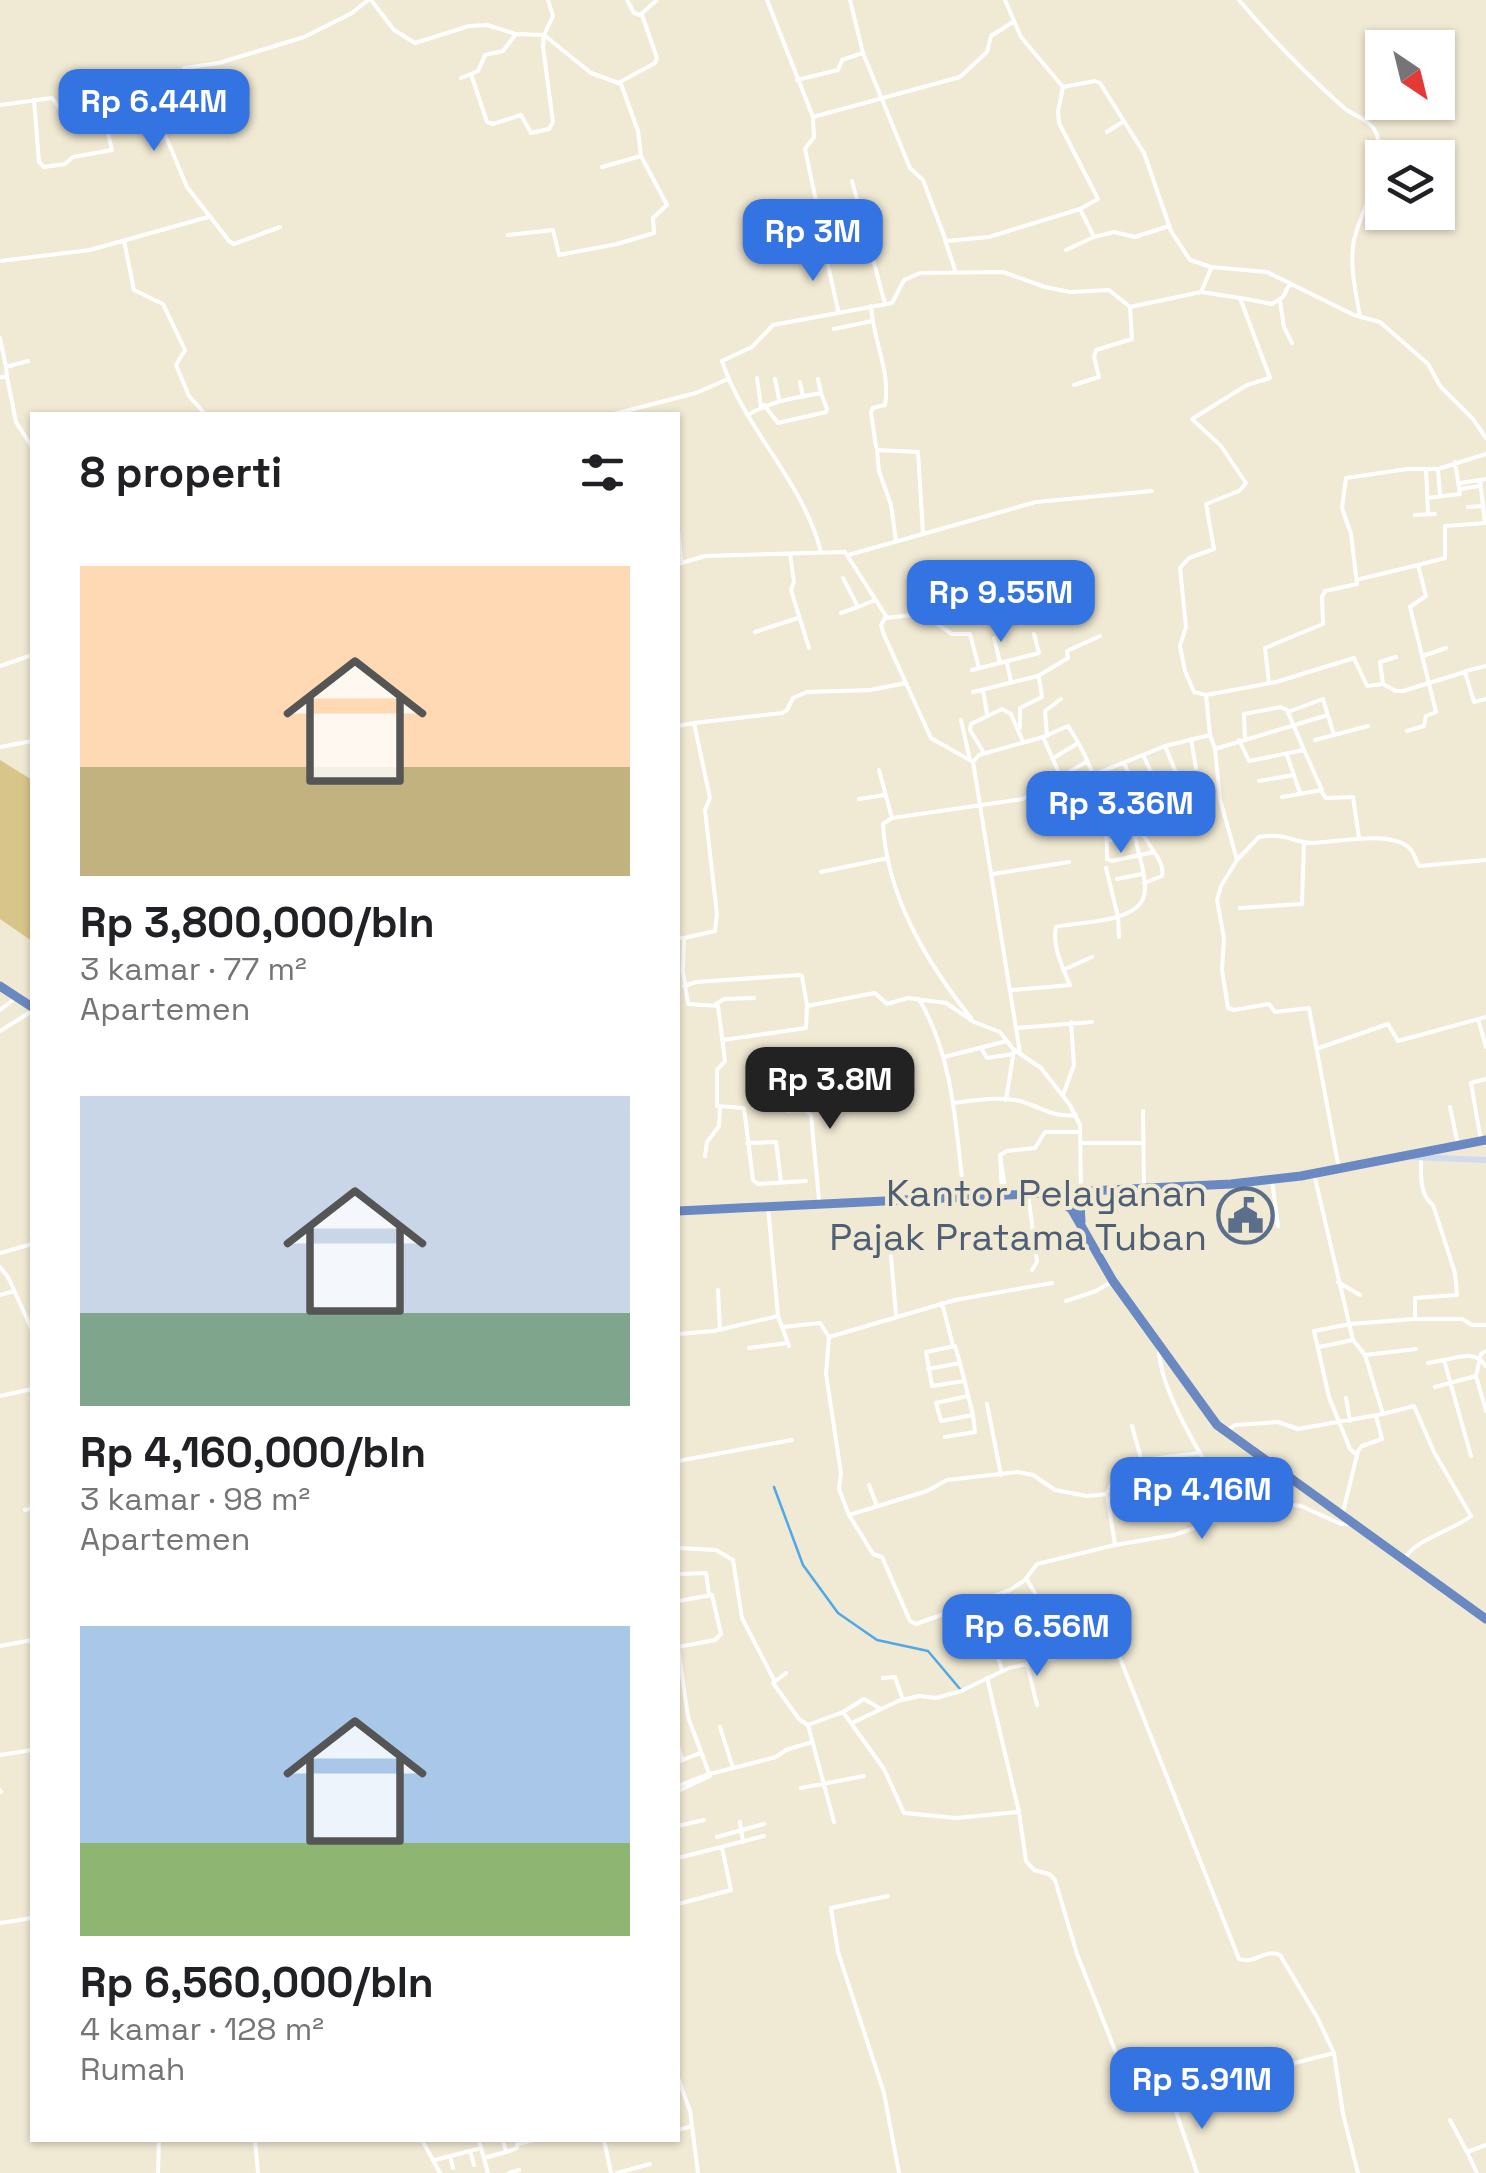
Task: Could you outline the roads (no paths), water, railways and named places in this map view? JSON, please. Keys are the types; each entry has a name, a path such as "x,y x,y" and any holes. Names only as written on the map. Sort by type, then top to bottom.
{"highway":[{"path":"0,986 30,1007"},
{"path":"680,1211 1272,1180 1484,1141"},
{"path":"1083,1230 1080,1205 1094,1191"},
{"path":"1052,1193 1065,1202 1113,1281 1212,1420 1486,1619"}],"main road":[{"path":"1399,1158 1486,1160"}],"street":[{"path":"0,105 52,98 71,126 104,117 148,101 158,89 180,80 186,68 219,63 304,37 369,0 394,30 415,42 487,25 516,34 544,35 591,73 620,82 655,63 657,58 642,15"},
{"path":"471,74 486,122 493,124 521,115 531,133 549,129 554,122 548,104 544,35 553,16 548,0"},
{"path":"628,0 634,13 642,15"},
{"path":"642,15 657,0"},
{"path":"766,0 813,116 814,138 805,149 819,215"},
{"path":"850,0 863,53 910,168 925,184 956,272"},
{"path":"945,240 989,237 1080,209 1098,199 1059,122 1063,87 1013,22 1005,0"},
{"path":"1239,0 1345,110 1366,120 1376,132 1377,176 1354,245 1360,317"},
{"path":"813,116 964,75 987,52 991,36 1013,22"},
{"path":"461,78 480,69 483,57 503,51 516,34"},
{"path":"798,80 838,70 842,60 863,53"},
{"path":"116,72 128,109"},
{"path":"1063,87 1098,81 1150,165 1170,226 1190,260 1212,267 1262,271 1360,317 1380,322 1428,364 1440,386 1473,418 1486,438"},
{"path":"508,235 553,230 559,255 654,233 653,218 667,205 641,156 638,131 620,82"},
{"path":"34,100 39,162 44,167 112,150 104,117"},
{"path":"148,101 187,187 232,244 280,227"},
{"path":"1107,132 1124,121"},
{"path":"602,166 641,156"},
{"path":"852,181 884,304"},
{"path":"1080,209 1094,237"},
{"path":"0,261 124,241 208,217"},
{"path":"1066,250 1114,232 1130,238 1170,226"},
{"path":"124,241 134,290 164,304 186,350 176,365 189,397 203,412"},
{"path":"824,247 838,311"},
{"path":"1201,292 1212,267"},
{"path":"821,552 789,477 747,416 722,361 752,347 772,325 884,304 896,298 910,276 1009,272 1044,287 1080,294 1109,290 1130,307 1132,339 1096,350 1099,378 1074,385"},
{"path":"1290,283 1280,300 1284,327 1292,344"},
{"path":"1130,307 1201,292 1268,304 1280,300"},
{"path":"1240,298 1270,378 1247,386 1192,420 1221,446 1246,483 1206,504 1214,549 1188,558 1180,568 1186,627 1180,646 1194,692 1206,695 1270,683 1354,658 1366,686 1384,684 1396,691 1486,666"},
{"path":"871,306 880,363 888,385 885,405 871,412 878,471 891,505 896,541"},
{"path":"834,329 872,321"},
{"path":"0,338 6,367 3,377 16,422 30,444"},
{"path":"6,367 28,361"},
{"path":"757,378 763,406 778,424"},
{"path":"622,412 696,393 728,379"},
{"path":"775,379 780,401"},
{"path":"770,427 826,412 818,379"},
{"path":"800,382 803,397"},
{"path":"747,416 763,406 821,394"},
{"path":"876,448 918,452 923,534"},
{"path":"1270,683 1265,648 1323,624 1325,591 1355,586 1358,580 1349,524 1342,508 1346,478 1438,468 1486,454"},
{"path":"1472,458 1473,469"},
{"path":"1427,498 1458,495 1455,462"},
{"path":"1438,468 1440,496"},
{"path":"1415,515 1431,514 1426,469"},
{"path":"1358,580 1445,558 1446,525 1486,523 1482,481 1460,486"},
{"path":"848,555 1036,502 1152,490"},
{"path":"1468,508 1483,506"},
{"path":"680,563 711,555 844,551 886,618"},
{"path":"790,554 794,582 791,590 808,648"},
{"path":"1407,731 1424,726 1426,716 1436,712 1410,607 1426,596 1418,564"},
{"path":"843,578 858,606"},
{"path":"841,614 875,600"},
{"path":"886,618 922,614 952,634 970,634 979,668"},
{"path":"755,632 799,618"},
{"path":"886,618 881,628 931,738 972,761"},
{"path":"972,670 1039,652 1034,634"},
{"path":"974,692 1038,676 1068,658 1066,651 1100,636"},
{"path":"994,638 1000,663"},
{"path":"1423,656 1446,648"},
{"path":"0,666 30,656"},
{"path":"1384,684 1380,662 1396,656"},
{"path":"1007,661 1012,682"},
{"path":"1466,672 1474,701 1486,699"},
{"path":"1020,733 1020,708 1042,698 1038,676"},
{"path":"680,726 782,712 789,708 793,698 806,692 870,690 906,683"},
{"path":"984,690 987,714"},
{"path":"1206,695 1220,799 1237,860"},
{"path":"1288,712 1323,698 1334,735"},
{"path":"1061,700 1045,710 1045,736 1052,759 1072,796 1096,783"},
{"path":"1304,750 1246,761 1242,739 1244,714 1282,707 1288,712 1326,798 1353,797 1359,838"},
{"path":"984,753 970,727 987,714 1007,710 1023,743"},
{"path":"1215,749 1328,714"},
{"path":"961,720 982,807 1012,990 1016,1052 1006,1100"},
{"path":"694,723 710,798 705,810 717,914 715,930 681,938 680,971 690,1005 754,998"},
{"path":"972,761 984,753 1068,726 1096,783 1110,840 1106,857 1109,860 1154,852"},
{"path":"1316,740 1368,726"},
{"path":"1093,775 1166,746 1210,735"},
{"path":"1190,740 1196,768"},
{"path":"0,747 30,741"},
{"path":"1052,759 1078,743"},
{"path":"1166,746 1177,774"},
{"path":"1144,755 1155,780"},
{"path":"1287,755 1300,795"},
{"path":"974,1022 915,939 888,858 883,824 892,818 1024,798 1086,762"},
{"path":"1124,763 1136,789"},
{"path":"879,770 892,818"},
{"path":"1103,772 1114,796"},
{"path":"1260,781 1294,775"},
{"path":"1282,796 1321,791"},
{"path":"859,799 885,794"},
{"path":"1130,812 1163,869 1162,876 1144,882"},
{"path":"1012,990 1070,984 1055,938 1056,927 1118,917 1141,901 1145,891 1135,822"},
{"path":"1110,840 1142,834"},
{"path":"1339,1169 1308,1006 1274,1012 1269,1004 1228,1008 1222,970 1224,938 1217,900 1221,886 1237,860 1263,836 1284,835 1304,842 1359,838 1397,841 1407,846 1419,866 1486,860"},
{"path":"1240,908 1302,904 1304,842"},
{"path":"821,872 888,858"},
{"path":"993,874 1069,862"},
{"path":"1106,868 1119,937"},
{"path":"1117,879 1142,874"},
{"path":"1063,970 1092,957"},
{"path":"684,986 802,976 808,1006 806,1028 723,1040"},
{"path":"808,1006 869,994 887,1004 919,998 946,1002 974,1022 1000,1032 1016,1052 1040,1068 1076,1115 1082,1143 1077,1191"},
{"path":"0,1010 18,998"},
{"path":"919,998 934,1024 944,1057 964,1197"},
{"path":"705,1156 707,1142 718,1126 717,1072 725,1060 716,1004"},
{"path":"0,1031 30,1010"},
{"path":"1318,1048 1388,1024 1398,1040 1486,1017"},
{"path":"1478,1019 1486,1047"},
{"path":"1063,1096 1074,1065 1072,1022"},
{"path":"1016,1028 1092,1022"},
{"path":"944,1057 1007,1041"},
{"path":"981,1048 987,1058 1016,1052"},
{"path":"1484,1141 1471,1084 1486,1079"},
{"path":"952,1103 1019,1100 1058,1116 1076,1115"},
{"path":"720,1107 744,1108 754,1182 806,1181"},
{"path":"1450,1108 1458,1145"},
{"path":"787,1111 805,1110 811,1115 819,1205"},
{"path":"1142,1111 1144,1189"},
{"path":"1004,1196 1000,1155 1034,1148 1045,1132 1081,1132"},
{"path":"746,1143 776,1142 780,1182"},
{"path":"1082,1143 1142,1143"},
{"path":"1414,1319 1416,1298 1457,1295 1455,1273 1421,1184 1421,1158"},
{"path":"1314,1174 1353,1340 1365,1356 1383,1414"},
{"path":"1272,1180 1278,1226"},
{"path":"1028,1194 1037,1260 1032,1270"},
{"path":"749,1348 788,1345 778,1316 768,1208"},
{"path":"890,1244 896,1315"},
{"path":"0,1253 30,1245"},
{"path":"0,1267 30,1326"},
{"path":"1066,1301 1113,1281"},
{"path":"1338,1282 1360,1296"},
{"path":"828,1337 896,1315 1052,1283"},
{"path":"718,1290 720,1330"},
{"path":"0,1295 14,1291"},
{"path":"942,1304 976,1432 946,1438"},
{"path":"680,1334 720,1330 778,1316"},
{"path":"1357,1455 1350,1450 1338,1423 1314,1330 1414,1319 1462,1319 1486,1326"},
{"path":"783,1328 820,1324 828,1337 826,1374 840,1467 839,1489 849,1515 873,1554 882,1558 914,1624 1010,1590 1041,1562 1167,1537 1230,1516 1232,1508 1226,1495 1198,1453 1162,1370 1160,1347"},
{"path":"1317,1348 1353,1340"},
{"path":"953,1346 926,1351 933,1387 964,1381"},
{"path":"1365,1356 1416,1349"},
{"path":"1486,1351 1479,1358 1476,1376 1486,1411"},
{"path":"1485,1365 1486,1351"},
{"path":"1428,1364 1470,1355 1485,1365"},
{"path":"1444,1360 1471,1456"},
{"path":"928,1369 960,1363"},
{"path":"1434,1387 1476,1376"},
{"path":"0,1396 30,1389"},
{"path":"968,1396 937,1402 939,1419 973,1415"},
{"path":"1346,1398 1350,1421"},
{"path":"987,1404 1001,1475"},
{"path":"1225,1432 1234,1425 1283,1422 1298,1429 1414,1406 1434,1452 1471,1516 1414,1546 1405,1559"},
{"path":"1342,1514 1357,1455 1362,1446 1382,1439 1376,1416"},
{"path":"1132,1426 1142,1462"},
{"path":"680,1461 792,1440"},
{"path":"1115,1545 1107,1494 1119,1471 1142,1462 1198,1453"},
{"path":"849,1515 928,1491 951,1479 1027,1472 1054,1490 1086,1496 1107,1494"},
{"path":"868,1484 877,1506"},
{"path":"1226,1495 1301,1506 1342,1524 1357,1524"},
{"path":"25,1510 30,1509"},
{"path":"680,1548 716,1550 732,1560 742,1618 774,1680 799,1720 808,1725 834,1822"},
{"path":"680,1646 720,1636 706,1573 682,1574"},
{"path":"1026,1578 1036,1596 1047,1637 1032,1652 1027,1664 1037,1705"},
{"path":"680,1601 708,1594"},
{"path":"981,1637 994,1644 1002,1670"},
{"path":"0,1646 30,1640"},
{"path":"852,1723 903,1700 919,1696 936,1698 1002,1670 1103,1647 1117,1649 1239,1959 1246,1961 1271,1952 1280,1955 1334,2053 1343,2114 1358,2173"},
{"path":"680,1670 688,1717 710,1776"},
{"path":"774,1680 786,1673"},
{"path":"884,1678 895,1677 903,1700"},
{"path":"986,1678 1019,1812 1026,1861 1034,1870 1055,1880 1077,1954 1129,2088 1136,2095 1172,2100 1197,2173"},
{"path":"680,1690 686,1688"},
{"path":"808,1725 864,1699 882,1710"},
{"path":"843,1712 890,1778 904,1813 957,1818 1019,1812"},
{"path":"720,1727 733,1768"},
{"path":"680,1787 776,1758 786,1750 812,1742"},
{"path":"0,1755 30,1750"},
{"path":"680,1761 700,1753"},
{"path":"801,1788 864,1776"},
{"path":"680,1826 704,1820"},
{"path":"740,1822 743,1842"},
{"path":"718,1837 764,1824"},
{"path":"680,1858 764,1836"},
{"path":"680,1903 730,1890 722,1848"},
{"path":"888,1896 831,1908 838,1952 886,2103 899,2173"},
{"path":"0,1923 30,1918"},
{"path":"1256,2073 1334,2053"},
{"path":"680,2085 692,2126 698,2173"},
{"path":"1450,2120 1477,2173"},
{"path":"680,2129 692,2126"},
{"path":"158,2142 158,2173"},
{"path":"255,2142 258,2173"},
{"path":"423,2142 440,2173"},
{"path":"479,2142 488,2173"},
{"path":"503,2142 506,2152"},
{"path":"484,2158 526,2142"},
{"path":"605,2142 614,2173 650,2164"},
{"path":"1467,2152 1486,2145"},
{"path":"434,2160 481,2148"},
{"path":"470,2150 474,2165"},
{"path":"450,2156 453,2168"},
{"path":"510,2173 520,2170"}],"waterway":[{"path":"774,1487 803,1565 838,1613 877,1640 928,1651 960,1689"}],"place":[{"name":"Kantor Pelayanan Pajak Pratama Tuban","path":"1246,1215"}]}
